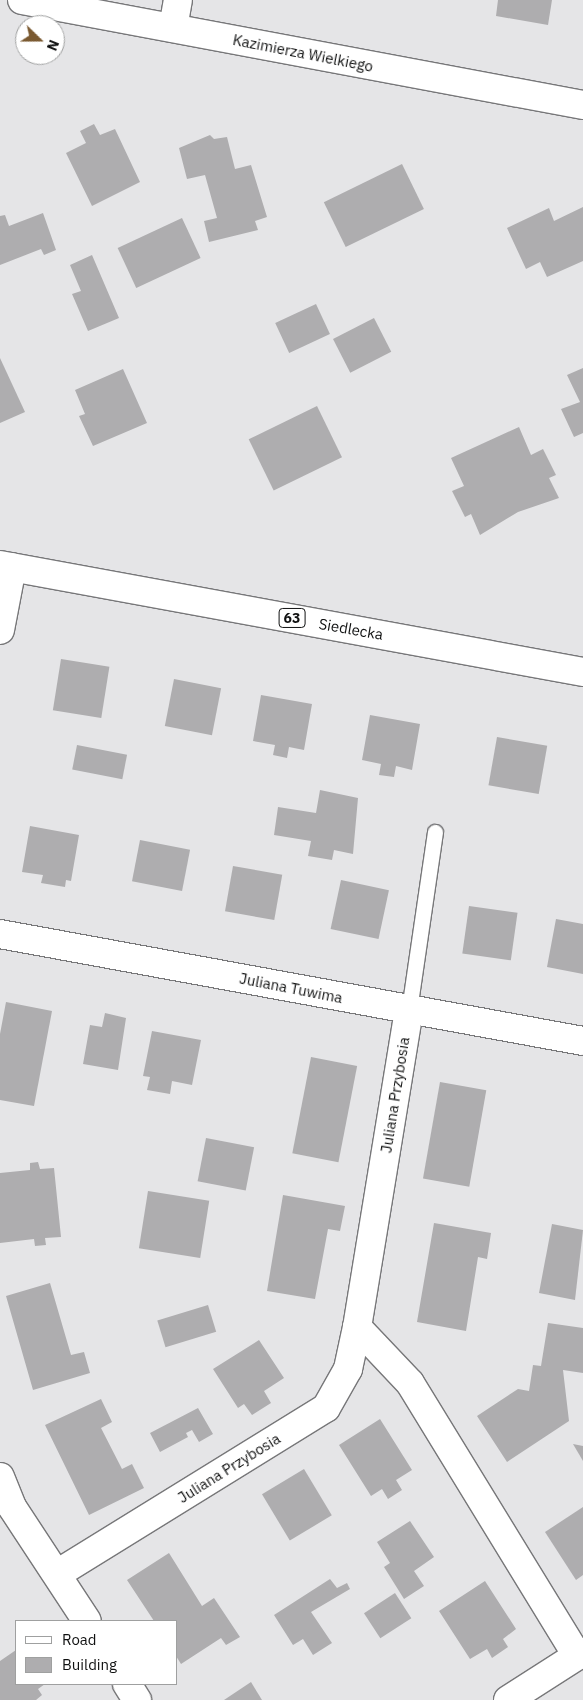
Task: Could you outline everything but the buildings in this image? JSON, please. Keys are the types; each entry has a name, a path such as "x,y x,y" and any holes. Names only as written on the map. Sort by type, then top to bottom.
{"street":[{"name":"Kazimierza Wielkiego","path":"22,0 583,105"},
{"path":"173,28 178,0"},
{"path":"0,630 6,566"},
{"name":"Siedlecka","path":"6,566 583,672"},
{"name":"Juliana Tuwima","path":"0,934 583,1041"},
{"name":"Juliana Przybosia","path":"57,1574 326,1408 348,1369 357,1327 408,1010"},
{"path":"357,1327 410,1383 580,1654 508,1700"},
{"path":"0,1477 12,1508 86,1620"},
{"path":"128,1685 137,1700"}],"lane":[{"path":"408,1010 435,832"}]}
